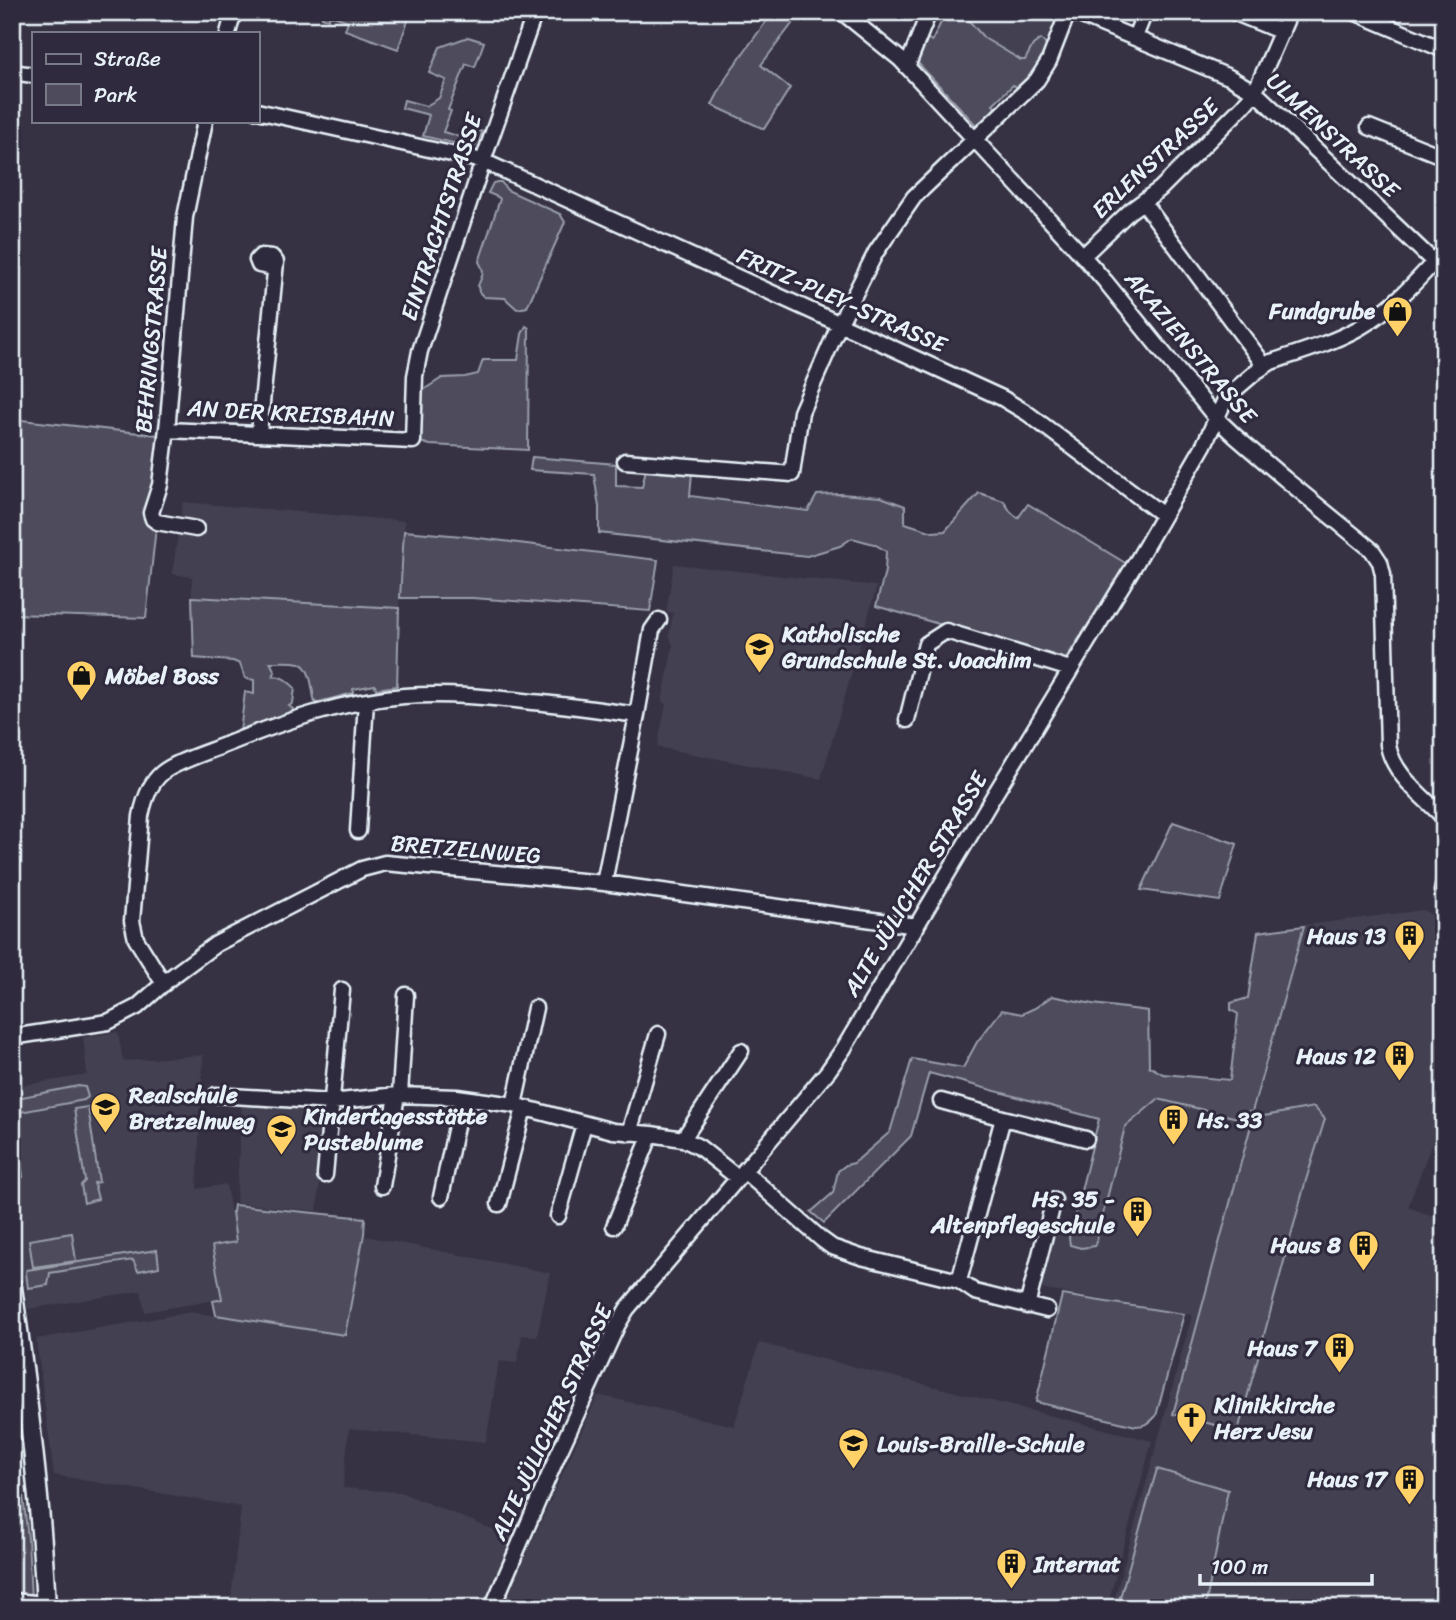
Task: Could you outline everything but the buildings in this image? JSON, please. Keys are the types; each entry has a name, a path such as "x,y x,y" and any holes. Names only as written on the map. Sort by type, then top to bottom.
{"street":[{"path":"228,32 234,12"},
{"name":"EINTRACHTSTRASSE","path":"413,441 415,376 420,351 535,12"},
{"name":"AKAZIENSTRASSE","path":"842,12 885,45 907,67 1083,256 1216,418 1372,550 1380,562 1383,574 1390,756 1401,775 1444,818"},
{"path":"907,67 929,12"},
{"path":"625,461 792,481 801,412 876,252 914,197 1037,80 1045,70 1070,12"},
{"name":"ULMENSTRASSE","path":"1070,12 1229,76 1255,92 1439,256"},
{"path":"1135,37 1145,12"},
{"path":"1233,12 1282,32"},
{"name":"ERLENSTRASSE","path":"1083,256 1130,211 1180,170 1255,92 1290,12"},
{"path":"1354,12 1444,50"},
{"path":"12,72 32,75"},
{"name":"FRITZ-PLEY-STRASSE","path":"259,111 483,161 1011,403 1163,515"},
{"name":"BEHRINGSTRASSE","path":"195,529 157,522 151,516 160,485 167,429 185,217 205,122"},
{"name":"ULMENSTRASSE","path":"1369,127 1444,157"},
{"path":"1143,202 1263,367"},
{"name":"ALTE JÜLICHER STRASSE","path":"492,1608 617,1326 638,1294 741,1175 844,1048 1113,600 1230,394 1272,362 1361,327 1381,313 1439,256"},
{"path":"259,433 275,268"},
{"name":"AN DER KREISBAHN","path":"167,429 413,441"},
{"path":"604,883 652,630 659,620"},
{"path":"907,720 926,644 946,631 1070,669"},
{"path":"164,984 136,939 132,922 141,816 151,787 160,774 236,741 307,715 366,701 403,696 477,696 638,715"},
{"path":"358,831 366,701"},
{"name":"BRETZELNWEG","path":"12,1037 108,1022 137,1007 216,944 350,876 385,863 604,883 916,926"},
{"path":"1444,882 1444,899"},
{"path":"325,1175 342,989"},
{"path":"382,1186 398,1095 406,995"},
{"path":"499,1204 535,1008"},
{"path":"629,1133 658,1034"},
{"path":"682,1139 741,1051"},
{"path":"216,1095 331,1102 398,1095 462,1098 519,1106 629,1133 682,1139 741,1175 832,1247 861,1257 959,1281 975,1292 1047,1310"},
{"path":"441,1197 462,1098"},
{"path":"941,1101 1086,1139"},
{"path":"959,1281 1003,1118"},
{"path":"558,1216 584,1124"},
{"path":"614,1226 651,1134"},
{"path":"1027,1306 1054,1200"},
{"path":"12,1287 27,1402 46,1606 12,1601"}],"shaded area":[{"path":"972,12 1060,12 1047,46 1042,40 1033,45 1025,60 1021,60 984,38 970,22"},
{"path":"183,502 405,521 399,608 192,597 192,577 172,574"},
{"name":"Katholische Grundschule St. Joachim","path":"674,564 877,586 821,779 657,747 666,704 662,702 673,645 669,635 673,613 666,612"},
{"path":"1424,910 1441,922 1444,930 1444,992 1433,1140 1408,1207 1444,1220 1444,1608 1112,1608 1192,1315 1040,1289 1054,1231 1089,1240 1128,1086 1251,1122 1305,925"},
{"name":"Realschule Bretzelnweg","path":"118,1032 123,1061 203,1055 197,1189 226,1184 236,1242 212,1247 221,1299 145,1312 141,1291 28,1309 12,1206 12,1087 87,1075 83,1037"},
{"name":"Kindertagesstätte Pusteblume","path":"242,1102 327,1110 317,1211 236,1203"},
{"path":"365,1236 550,1273 537,1337 522,1335 517,1363 499,1361 486,1442 349,1429 343,1488 400,1492 514,1538 482,1608 230,1608 241,1507 54,1475 36,1339 191,1312 345,1335"},
{"name":"Louis-Braille-Schule","path":"759,1343 1152,1441 1107,1608 502,1608 598,1395 734,1426"}],"green space":[{"path":"323,12 411,12 398,49 345,30 348,21 330,15 328,19 322,17"},
{"path":"773,12 801,12 761,65 790,88 764,129 712,105 728,74"},
{"path":"946,12 972,12 970,22 984,38 1021,60 1025,60 1033,45 1041,39 1047,46 1038,64 1019,88 1013,85 993,104 996,110 977,126 916,61 925,37 932,41"},
{"path":"468,37 484,42 475,67 466,64 448,110 451,111 443,132 469,139 472,129 483,132 474,148 423,136 429,115 402,108 404,100 426,106 439,98 446,80 429,73 440,47"},
{"path":"501,182 507,190 560,214 565,222 527,307 517,309 505,298 484,297 478,286 483,272 479,262 500,199 488,193 493,183"},
{"path":"526,326 529,328 528,450 430,445 414,440 414,396 442,378 478,374 483,360 518,360"},
{"path":"12,419 166,436 146,618 12,614"},
{"path":"532,457 616,464 616,486 642,487 646,469 692,472 690,496 808,511 817,495 881,497 905,506 905,523 933,532 945,531 979,493 1004,501 1018,518 1028,504 1127,564 1065,660 876,606 885,571 886,551 874,544 852,538 840,546 807,556 599,533 599,507 594,474 530,470"},
{"path":"404,531 658,560 650,611 472,598 400,598"},
{"path":"192,597 399,608 397,686 376,689 375,685 353,689 353,693 315,703 309,675 303,665 270,662 275,672 273,676 283,678 295,688 293,703 289,706 294,714 240,732 245,692 254,694 254,680 245,678 240,664 233,661 194,658"},
{"path":"1173,822 1237,844 1220,901 1141,890"},
{"path":"1304,926 1252,1112 1244,1112 1238,1118 1158,1099 1125,1127 1095,1246 1081,1248 1070,1245 1069,1238 1099,1119 929,1073 911,1136 824,1223 811,1212 833,1193 838,1171 854,1163 890,1132 912,1059 963,1068 977,1042 1002,1010 1022,1014 1052,996 1148,1011 1149,1066 1163,1074 1230,1080 1238,1014 1231,1010 1231,1003 1248,998 1258,932"},
{"path":"78,1086 85,1087 88,1097 84,1100 15,1113 23,1177 17,1181 12,1179 12,1099"},
{"path":"88,1107 99,1182 94,1183 98,1199 84,1203 81,1185 85,1181 74,1109"},
{"path":"1314,1107 1325,1119 1238,1431 1173,1414 1253,1118"},
{"path":"234,1205 365,1218 345,1335 216,1315 213,1301 222,1299 212,1246 236,1242 232,1212"},
{"path":"72,1233 76,1261 33,1267 29,1240"},
{"path":"157,1250 159,1267 138,1271 133,1260 50,1273 48,1285 28,1288 27,1270"},
{"path":"1062,1295 1184,1314 1156,1416 1149,1422 1136,1426 1036,1402"},
{"path":"12,1402 28,1538 31,1600 12,1599"},
{"path":"1157,1469 1228,1490 1205,1608 1117,1608"}],"place":[{"name":"Fundgrube","path":"1398,338"},
{"name":"Katholische Grundschule St. Joachim","path":"759,674"},
{"name":"Möbel Boss","path":"82,703"},
{"name":"Haus 13","path":"1409,963"},
{"name":"Haus 12","path":"1399,1083"},
{"name":"Realschule Bretzelnweg","path":"106,1135"},
{"name":"Hs. 33","path":"1174,1147"},
{"name":"Kindertagesstätte Pusteblume","path":"281,1156"},
{"name":"Hs. 35 - Altenpflegeschule","path":"1138,1239"},
{"name":"Haus 8","path":"1364,1272"},
{"name":"Haus 7","path":"1340,1375"},
{"name":"Klinikkirche Herz Jesu","path":"1191,1445"},
{"name":"Louis-Braille-Schule","path":"854,1471"},
{"name":"Haus 17","path":"1410,1506"},
{"name":"Internat","path":"1011,1591"}]}
